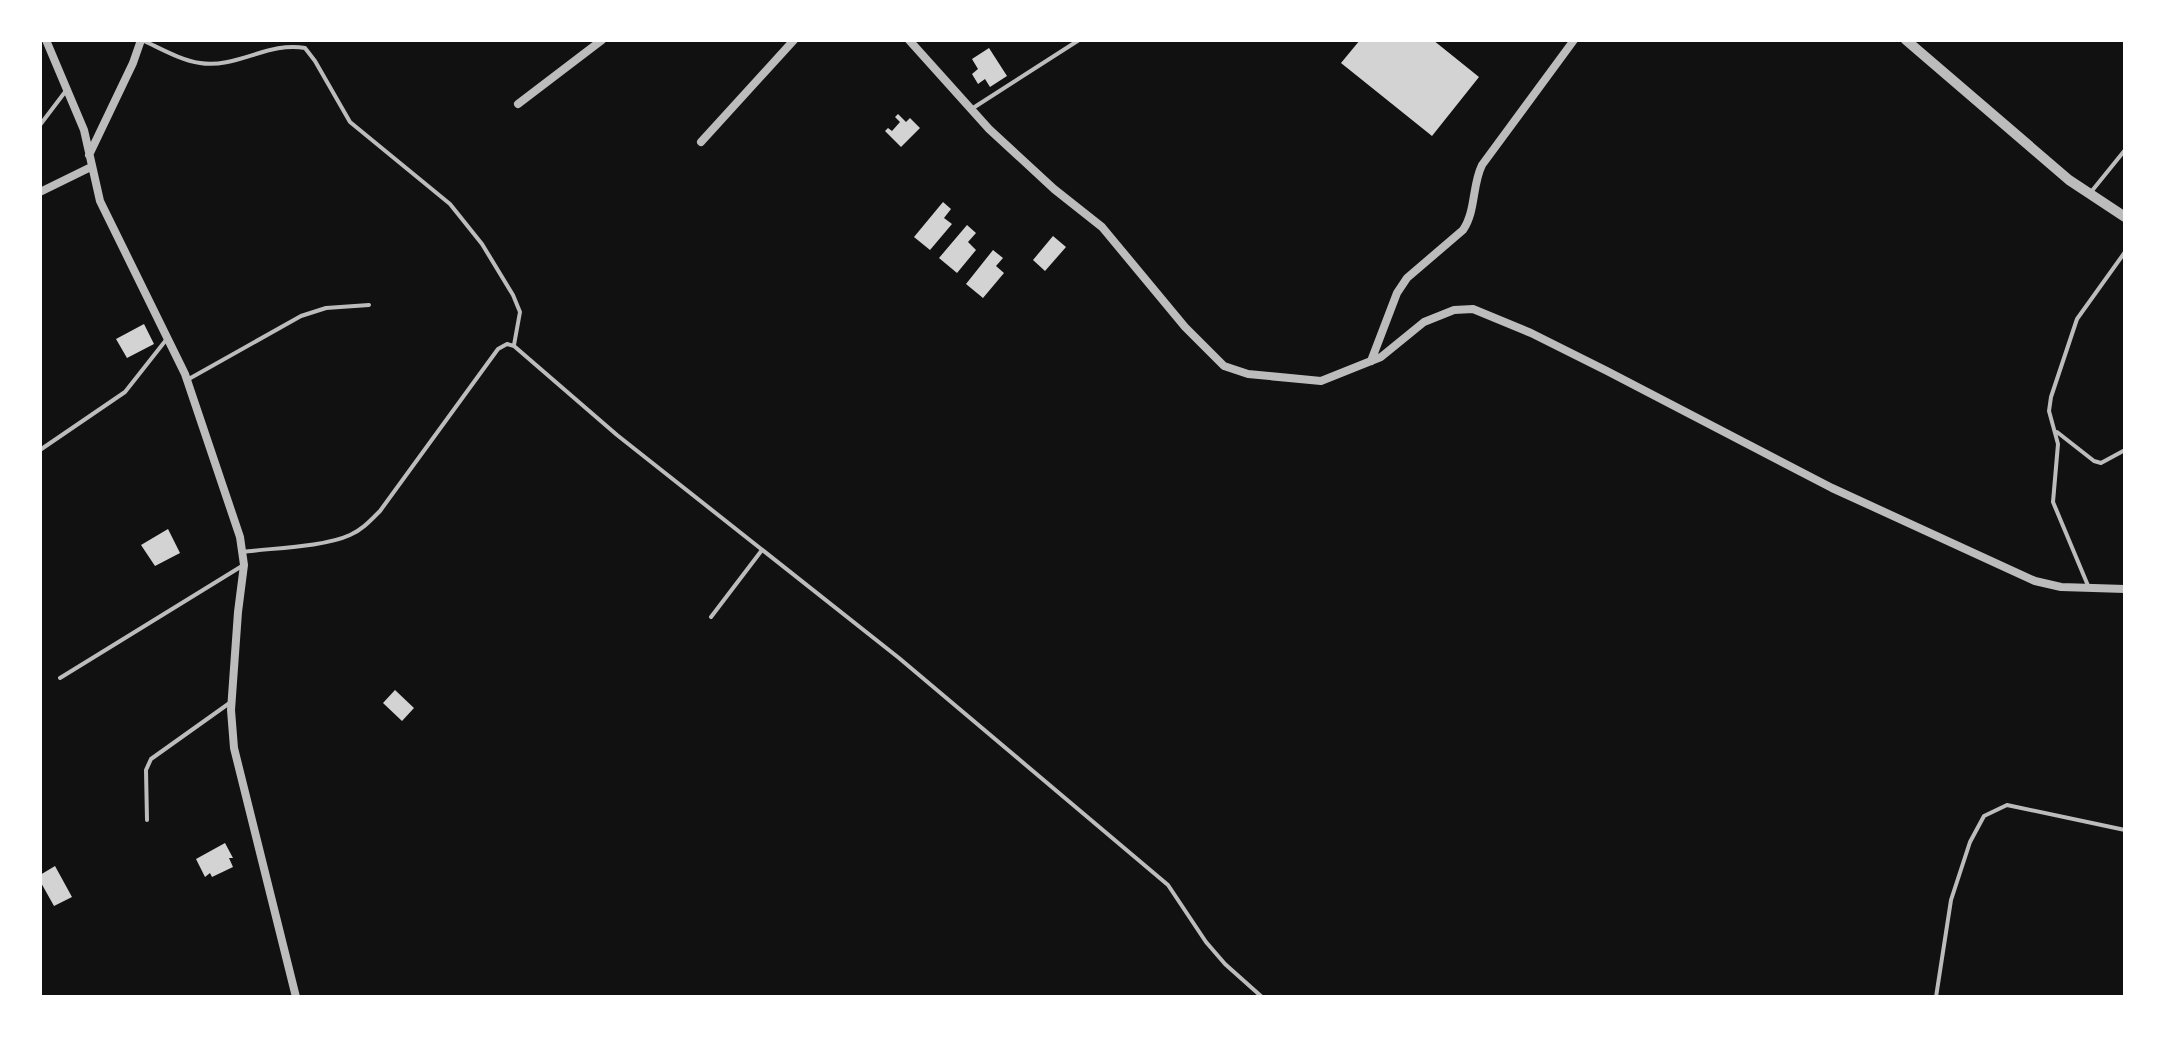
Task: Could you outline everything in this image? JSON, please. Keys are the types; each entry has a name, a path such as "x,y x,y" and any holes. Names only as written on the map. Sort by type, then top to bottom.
{"street":[{"path":"46,40 84,130 100,201 187,380 236,523 244,565 232,702 234,748 296,997"},
{"path":"89,155 141,40"},
{"path":"518,104 602,40"},
{"path":"701,142 794,40"},
{"path":"909,40 971,109 1054,189 1102,227 1185,327 1224,366 1248,374 1321,381 1381,357 1424,322 1454,310 1473,309 1607,371 1832,488 2035,581 2061,587 2125,589"},
{"path":"1371,361 1397,293 1407,278 1463,230 1470,220 1477,175 1482,165 1574,40"},
{"path":"1906,40 2069,180 2125,217"},
{"path":"40,192 91,167"}],"lane":[{"path":"141,40 201,63 217,64 283,46 305,48 350,122 450,204 482,244 520,312 514,346"},
{"path":"971,109 1079,40"},
{"path":"40,125 67,90"},
{"path":"2090,194 2125,150"},
{"path":"2089,589 2053,502 2058,444 2049,411 2073,328 2091,297 2125,252"},
{"path":"187,380 301,316 326,308 369,305"},
{"path":"40,450 125,392 168,338"},
{"path":"242,552 329,541 349,536 366,526 498,349 507,344 514,346 617,435 899,658 1168,885 1206,942 1262,997"},
{"path":"2055,430 2094,461 2101,463 2125,450"},
{"path":"711,617 762,550"},
{"path":"60,678 244,565"},
{"path":"147,820 146,770 151,759 232,702"},
{"path":"1936,997 1951,900 1970,842 1984,816 2007,805 2125,830"}],"building":[{"path":"1360,40 1433,40 1479,77 1432,136 1341,63"},
{"path":"989,48 1007,76 990,87 985,79 978,84 972,74 978,69 972,59"},
{"path":"898,114 906,122 910,118 920,128 901,147 885,131 888,128 892,131 900,122 895,117"},
{"path":"943,202 951,209 944,218 952,224 930,250 914,237"},
{"path":"967,225 976,233 968,242 976,250 957,273 939,258"},
{"path":"1053,236 1066,247 1045,271 1033,260"},
{"path":"993,250 1003,258 996,266 1004,273 983,298 966,284"},
{"path":"144,324 154,344 127,358 116,339"},
{"path":"168,529 180,553 155,566 141,545"},
{"path":"395,690 414,708 402,721 383,703"},
{"path":"225,843 233,858 229,858 233,867 205,877 196,859"},
{"path":"55,866 72,897 54,906 40,881 40,875"}]}
